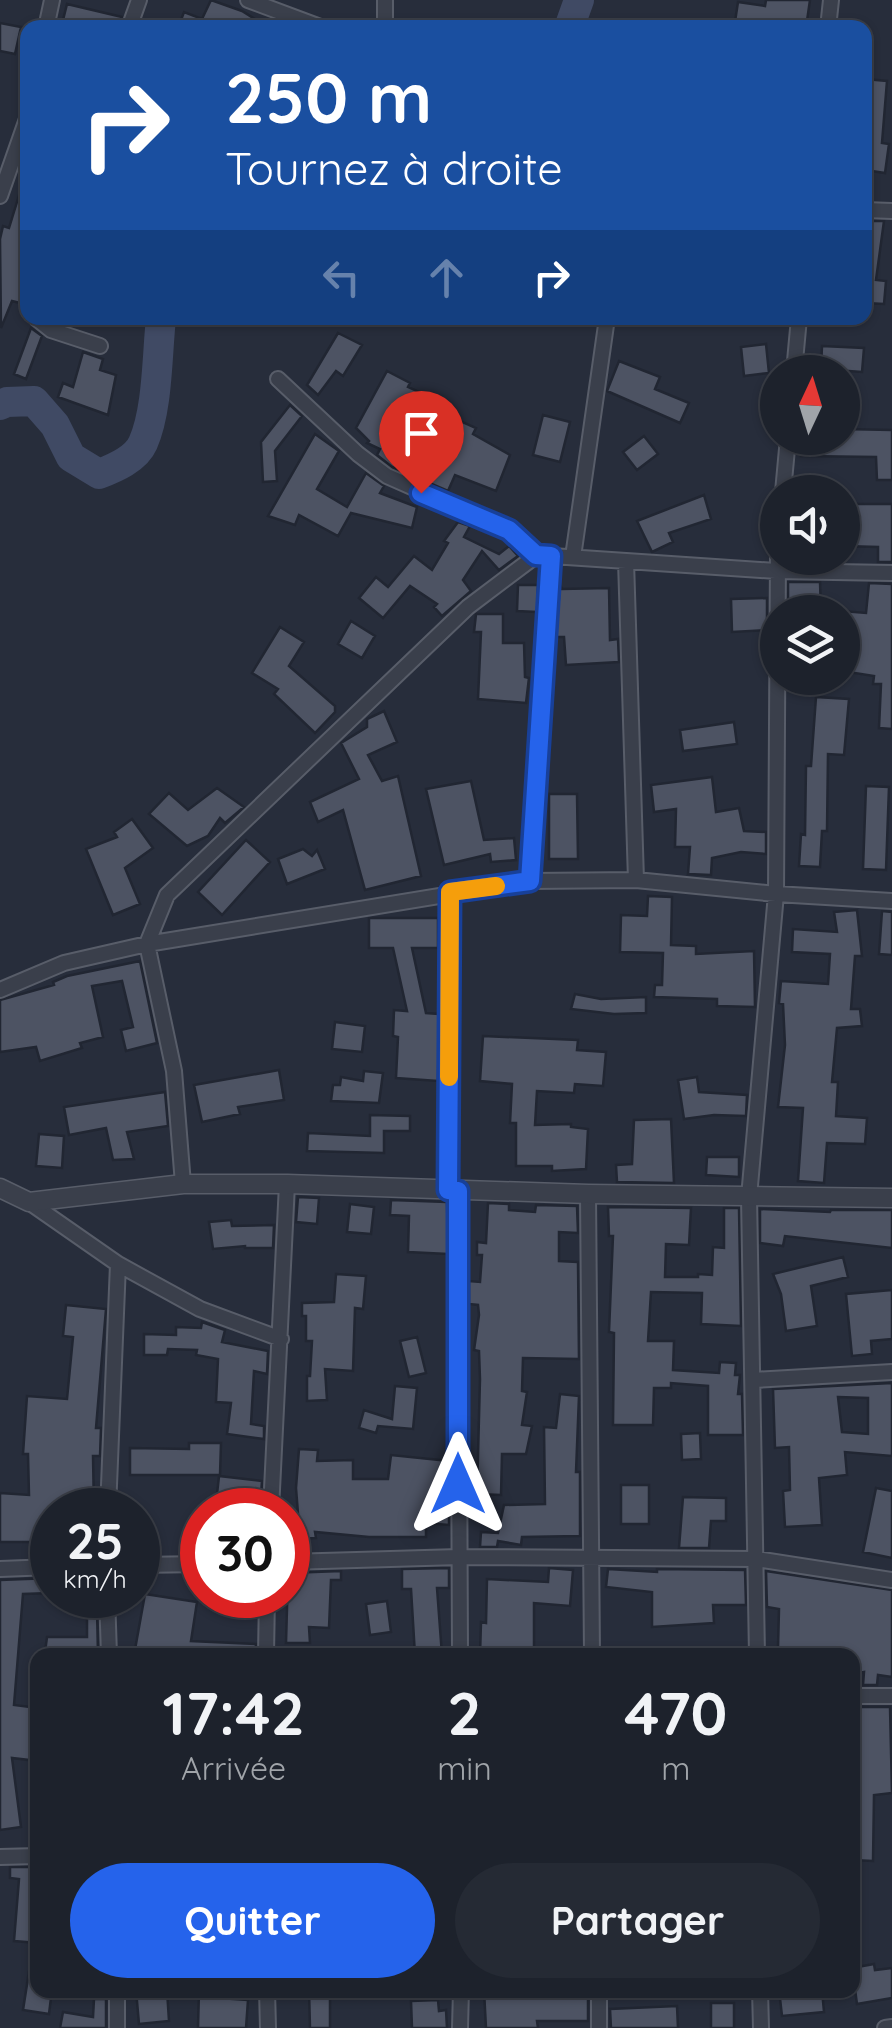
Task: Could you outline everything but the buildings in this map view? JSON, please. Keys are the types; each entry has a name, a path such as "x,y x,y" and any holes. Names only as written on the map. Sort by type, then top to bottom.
{"street":[{"path":"248,0 302,20"},
{"path":"0,196 4,168 20,133"},
{"path":"45,325 100,346"},
{"path":"572,557 607,325"},
{"path":"796,355 798,325"},
{"path":"278,379 387,476 509,530 544,555 760,563"},
{"path":"530,881 544,555"},
{"path":"183,1184 174,1071 146,944 167,895 468,607 544,555"},
{"path":"626,560 636,880"},
{"path":"860,570 892,573"},
{"path":"757,1648 749,1197 776,894 777,575"},
{"path":"0,990 64,962 146,944 530,881 636,880 892,901"},
{"path":"450,892 460,1648"},
{"path":"29,1202 183,1184 892,1198"},
{"path":"272,1488 287,1184"},
{"path":"0,1188 29,1202 118,1264 200,1309 281,1339"},
{"path":"588,1194 592,1648"},
{"path":"109,1488 118,1264"},
{"path":"753,1380 892,1372"},
{"path":"310,1561 458,1557 756,1559 892,1580"},
{"path":"0,1569 30,1568"},
{"path":"108,1618 109,1648"},
{"path":"266,1648 267,1618"},
{"path":"860,1696 892,1696"},
{"path":"0,1857 30,1856"},
{"path":"117,1998 117,2028"},
{"path":"267,1998 268,2028"},
{"path":"460,2028 461,1998"},
{"path":"599,1998 600,2028"},
{"path":"760,1998 761,2028"}],"waterway":[{"path":"572,20 579,0"},
{"path":"0,405 34,401 55,425 71,457 99,474 118,466 140,449 148,429 160,325"}],"slow traffic":[{"path":"449,1077 450,892 496,886"}],"route":[{"path":"421,493 509,530 536,555 551,556 530,881 450,892 448,1190 458,1191 458,1484"}]}
